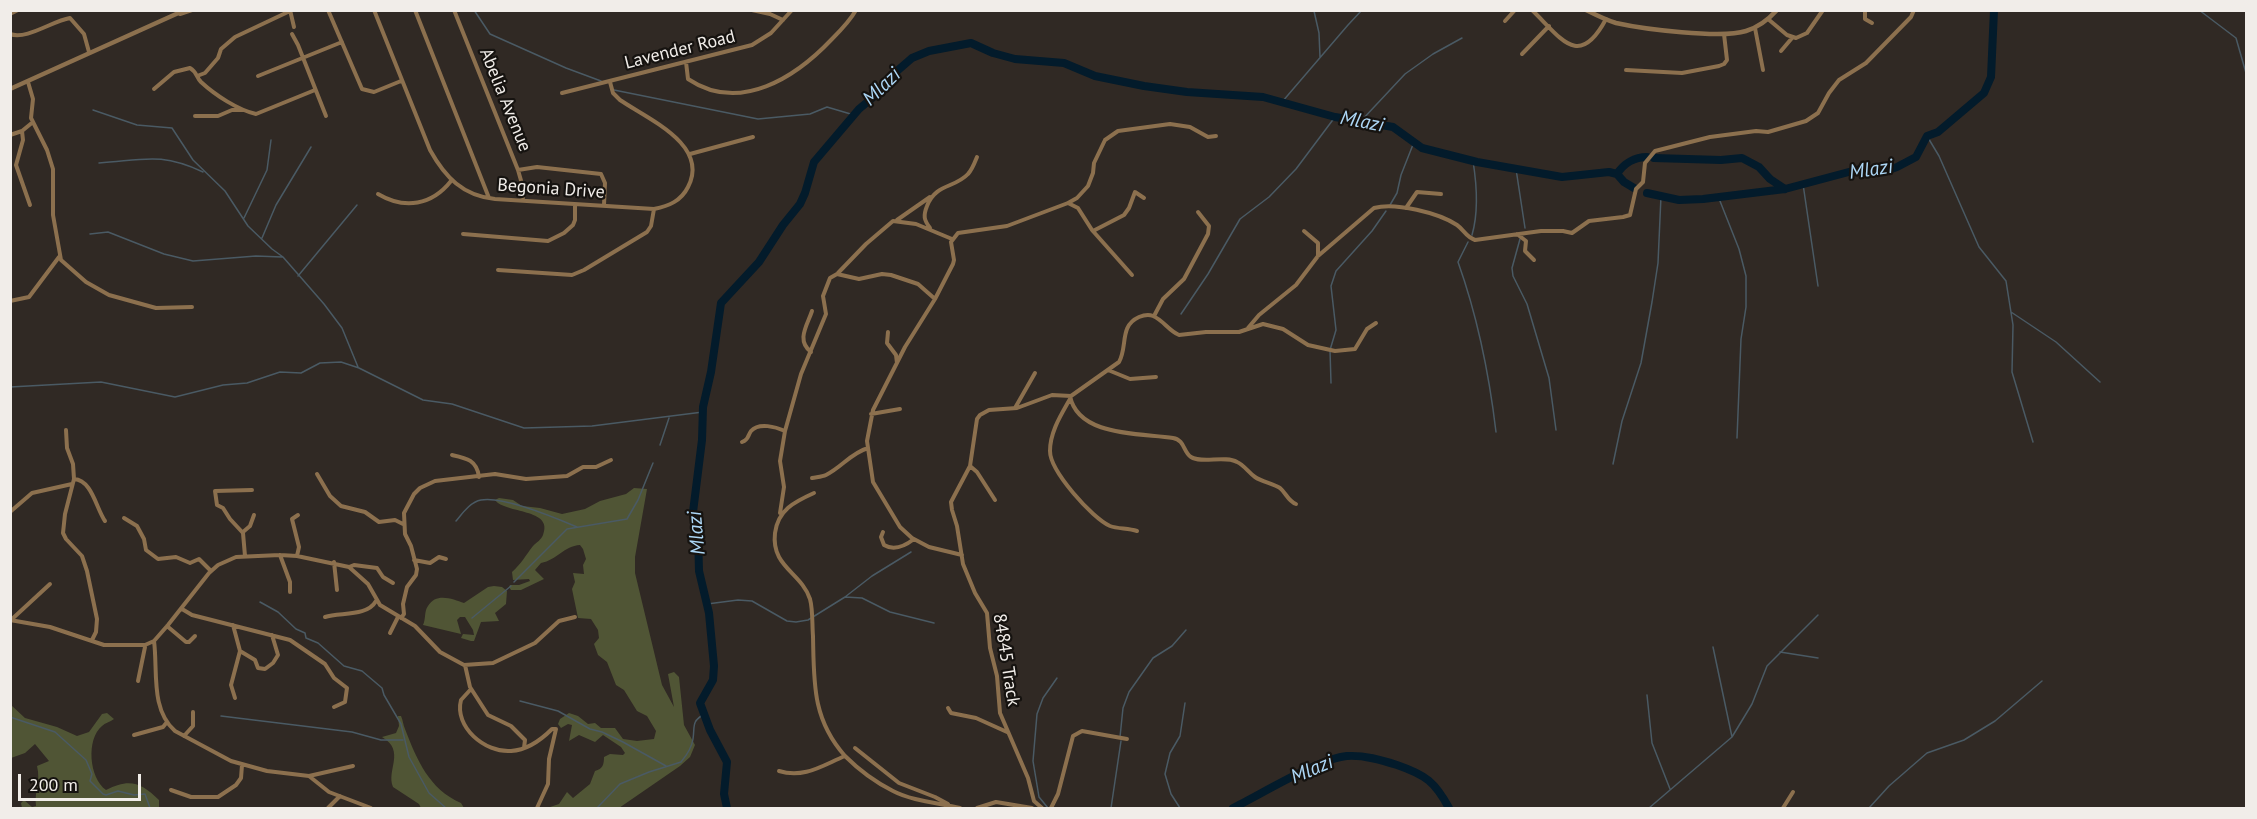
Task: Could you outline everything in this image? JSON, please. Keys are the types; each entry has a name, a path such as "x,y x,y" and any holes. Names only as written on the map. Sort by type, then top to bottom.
{"street":[{"path":"10,14 18,10"},
{"path":"180,14 185,10"},
{"path":"10,89 89,52 192,10"},
{"path":"328,10 360,87 364,91 374,92 401,81"},
{"name":"Begonia Drive","path":"374,10 430,150 441,169 463,190 489,199 654,209 679,200 686,192 692,173 690,154"},
{"path":"415,10 489,199"},
{"name":"Abelia Avenue","path":"454,10 518,170 523,201"},
{"path":"752,10 783,20"},
{"name":"Lavender Road","path":"562,93 752,45 771,33 792,10"},
{"path":"686,62 686,75 696,84 727,94 760,87 788,77 802,68 836,36 856,10"},
{"path":"1504,21 1515,10"},
{"path":"1532,10 1566,43 1578,47 1591,42 1606,19"},
{"path":"1586,10 1606,19 1641,27 1724,34 1741,33 1755,28 1777,10"},
{"path":"1781,51 1792,38 1801,37 1807,33 1823,10"},
{"path":"1865,10 1865,19 1872,23"},
{"path":"1248,329 1259,315 1296,285 1318,256 1374,208 1382,206 1429,214 1453,224 1475,240 1553,231 1572,233 1589,221 1623,218 1630,215 1636,189 1643,182 1645,163 1655,151 1710,137 1756,131 1768,132 1812,118 1824,106 1829,93 1839,80 1866,63 1911,17 1914,10"},
{"path":"197,76 206,72 218,58 221,49 236,37 290,11 294,27"},
{"path":"10,34 24,35 47,24 70,18 84,34 89,52"},
{"path":"1768,19 1792,38"},
{"path":"1522,54 1549,26"},
{"path":"1755,28 1763,70"},
{"path":"292,34 326,116"},
{"path":"1626,70 1682,73 1719,66 1727,60 1724,34"},
{"path":"258,76 342,42"},
{"path":"154,89 179,70 190,68 197,73 202,82 246,111"},
{"path":"28,82 33,99 33,122 51,159 53,215 59,257 86,282 109,295 156,308 192,307"},
{"path":"610,82 613,93 620,100 680,140 690,154 753,137"},
{"path":"195,116 218,116 236,110 261,114 315,90"},
{"path":"10,135 22,131 33,122"},
{"path":"962,555 938,550 914,539 900,527 873,482 868,448 871,414 954,260 952,239 962,231 1007,226 1077,198 1088,186 1094,163 1105,140 1118,131 1170,124 1190,127 1208,137 1216,136"},
{"path":"22,131 23,140 16,165 30,205"},
{"path":"960,808 893,791 855,766 845,756 830,734 818,708 814,690 811,602 802,585 779,560 774,541 784,487 780,460 785,431 801,374 826,314 824,290 830,278 837,274 866,244 896,221 945,186 967,176 977,157"},
{"path":"518,170 537,167 601,174 605,183 604,205"},
{"path":"378,194 389,200 407,203 423,202 438,196 452,181"},
{"path":"1093,231 1124,215 1135,192 1144,198"},
{"path":"1406,209 1417,192 1441,194"},
{"path":"931,197 924,216 924,220 931,229"},
{"path":"1068,203 1078,208 1093,231 1132,275"},
{"path":"463,234 548,241 564,233 573,225 575,205"},
{"path":"498,270 563,275 578,273 647,232 651,226 654,209"},
{"path":"1198,212 1209,226 1208,234 1184,279 1163,299 1154,316 1179,335 1239,332 1263,324 1283,329 1308,345 1335,351 1347,351 1356,348 1364,333 1376,323"},
{"path":"896,221 931,229 952,239"},
{"path":"1304,231 1318,243 1318,256"},
{"path":"1517,234 1526,241 1525,251 1534,260"},
{"path":"10,301 29,297 59,257"},
{"path":"837,274 859,279 882,274 891,275 918,284 935,299"},
{"path":"811,352 805,346 802,338 812,311"},
{"name":"84845 Track","path":"1040,808 1034,801 1028,778 1007,732 999,707 997,676 990,648 987,613 969,579 951,502 970,466 976,424 980,415 989,410 1015,408 1052,395 1070,397 1121,358 1128,325 1141,316 1147,314 1154,316"},
{"path":"888,332 887,343 896,355 897,364"},
{"path":"1108,370 1130,378 1156,377"},
{"path":"1015,408 1035,374"},
{"path":"1070,397 1074,410 1079,415 1125,435 1174,438 1185,446 1194,458 1229,459 1239,462 1256,478 1281,489 1290,502 1296,504"},
{"path":"1070,397 1054,430 1050,454 1054,466 1081,502 1102,521 1112,527 1137,531"},
{"path":"871,414 900,409"},
{"path":"742,442 747,440 752,430 758,427 771,427 785,431"},
{"path":"66,430 67,448 73,464 73,482 63,533 80,552 84,561 97,611 97,628 92,640"},
{"path":"812,477 827,475 853,454 868,448"},
{"path":"452,455 468,458 478,469 479,477"},
{"path":"390,633 404,614 403,604 407,587 417,573 404,525 405,510 420,488 438,481 495,474 526,479 567,476 581,468 596,467 611,460"},
{"path":"970,466 995,500"},
{"path":"317,474 332,499 341,506 365,512 379,522 395,520 404,525"},
{"path":"10,512 32,493 80,480 90,489 105,521"},
{"path":"245,556 243,532 230,519 224,508 217,505 215,491 252,490"},
{"path":"778,519 789,506 814,494"},
{"path":"243,532 250,526 254,515"},
{"path":"297,556 299,547 292,519 298,515"},
{"path":"124,518 137,526 144,539 146,550 158,559 176,557 190,563 199,559 211,571"},
{"path":"883,532 881,537 884,545 890,548 907,545 914,539"},
{"path":"10,620 31,622 110,645 145,646 154,641 211,571 224,561 245,556 280,555 334,562 349,567 368,584 376,602 382,608 415,626 447,657 465,665 493,663 535,643 561,620 575,616"},
{"path":"280,555 290,582 290,592"},
{"path":"414,560 430,563 440,557 446,559"},
{"path":"334,562 337,590"},
{"path":"349,567 354,565 377,567 383,577 393,583"},
{"path":"10,620 50,584"},
{"path":"325,617 366,610 374,607 376,602"},
{"path":"182,609 192,615 290,640 317,658 334,678 347,688 345,703 334,707"},
{"path":"233,625 240,651 231,685 235,698"},
{"path":"167,626 186,642 195,636"},
{"path":"240,651 254,659 258,668 265,669 278,655 272,634"},
{"path":"154,641 156,690 172,729 218,756 242,765 281,774 309,776 353,766"},
{"path":"145,646 156,655"},
{"path":"138,681 145,646"},
{"path":"465,665 471,689 488,716 512,726 525,740 524,748"},
{"path":"471,689 463,695 459,704 465,728 494,749 512,751 524,748 538,742 553,728 556,729 549,759 548,784 537,808"},
{"path":"948,708 951,713 976,718 1007,732"},
{"path":"184,736 193,726 193,712"},
{"path":"134,735 163,727 168,722"},
{"path":"1052,808 1075,734 1088,732 1127,739"},
{"path":"855,748 892,779 951,806"},
{"path":"779,771 794,775 808,772 845,756"},
{"path":"171,790 191,797 218,797 241,778 242,765"},
{"path":"309,776 329,792 371,808"},
{"path":"1783,808 1793,792"},
{"path":"328,808 340,796"},
{"path":"977,808 996,802 1032,808"}],"green space":[{"path":"634,488 647,489 635,557 635,573 662,685 674,707 668,674 674,672 679,677 684,725 695,745 690,757 680,766 619,808 547,808 559,804 567,792 573,798 590,784 595,771 602,766 604,757 610,754 623,755 625,753 621,747 603,735 595,742 579,735 569,741 572,725 568,724 561,728 558,724 560,719 569,713 578,716 588,724 595,723 601,728 615,728 623,739 637,741 654,739 656,731 647,716 637,711 624,690 616,685 607,662 598,655 594,644 599,638 598,630 591,619 578,618 572,589 575,582 573,573 584,574 583,565 586,559 583,549 580,545 574,546 541,563 535,570 544,579 521,590 511,590 510,585 530,581 529,579 513,580 512,572 541,538 545,526 542,520 535,516 508,508 495,500 499,498 513,500 522,506 562,514 585,509 600,501 626,494"},
{"path":"488,587 502,587 507,591 506,604 495,613 499,621 481,622 474,641 461,638 463,634 474,635 465,617 457,620 461,634 423,625 427,608 435,599 445,598 464,603"},
{"path":"11,705 25,718 57,727 77,736 89,732 102,714 107,713 114,719 103,725 93,740 92,758 96,777 106,790 128,783 140,786 159,800 159,808 22,808 21,803 24,800 32,807 36,806 37,766 49,761 35,744 25,753 11,758"},
{"path":"398,716 401,716 414,752 432,782 461,803 464,808 421,808 419,804 393,787 393,748 382,737 396,733 399,726"}],"waterway":[{"path":"474,10 490,34 601,81"},
{"path":"1282,102 1362,10"},
{"name":"Mlazi","path":"1647,193 1679,200 1785,189 1860,169 1883,172 1916,157 1927,136 1938,132 1984,93 1991,77 1994,10"},
{"path":"2199,10 2236,38 2246,73"},
{"path":"1314,11 1319,33 1320,57"},
{"path":"1361,121 1405,74 1433,54 1462,38"},
{"name":"Mlazi","path":"727,808 724,794 727,762 710,730 700,703 713,680 714,666 709,613 699,571 698,532 693,512 702,440 703,407 711,372 721,303 759,262 800,204 814,162 859,109 888,85 897,71 912,58 929,51 971,43 993,53 1015,59 1064,63 1095,76 1144,86 1187,92 1263,97 1335,117 1393,127 1422,148 1477,162 1562,177 1609,172 1617,174 1634,188"},
{"path":"614,90 758,119 810,114 827,107 854,115"},
{"path":"93,110 137,125 172,128 193,160 225,191 248,226 283,257 324,304 342,328 358,367"},
{"path":"1181,314 1208,274 1240,219 1269,197 1296,169 1335,117"},
{"path":"1927,136 1939,156 1979,247 2006,281 2013,325 2012,372 2033,442"},
{"path":"244,218 267,170 271,140"},
{"path":"1390,205 1397,193 1401,175 1414,142"},
{"path":"262,238 276,205 311,147"},
{"path":"1617,174 1630,161 1647,157"},
{"path":"1654,158 1721,160 1742,158 1759,167 1770,179 1785,189"},
{"path":"99,163 152,159 175,162 203,172"},
{"path":"1472,235 1477,198 1473,161"},
{"path":"1516,169 1525,228"},
{"path":"1803,184 1818,286"},
{"path":"1613,464 1622,421 1641,363 1652,302 1658,263 1661,196"},
{"path":"1718,196 1739,249 1746,276 1737,438"},
{"path":"298,276 357,205"},
{"path":"1331,383 1330,350 1336,330 1331,286 1336,271 1372,231 1386,211"},
{"path":"90,234 108,232 164,254 193,261 256,256 282,257"},
{"path":"1520,239 1512,268 1513,276 1527,304 1549,378 1556,430"},
{"path":"1468,242 1458,262 1482,346 1496,432"},
{"path":"2011,312 2056,342 2100,382"},
{"path":"10,387 101,382 175,397 223,385 247,383 280,372 301,373 320,363 341,362 359,368 423,400 452,404 524,428 592,426 703,412"},
{"path":"660,445 669,418"},
{"path":"514,582 567,529 627,519 638,500 653,463"},
{"path":"456,521 473,503 490,500 529,509 577,527"},
{"path":"845,597 872,576 911,552"},
{"path":"472,618 511,586"},
{"path":"707,604 738,600 752,601 787,621 796,622 808,620 845,597 862,598 890,612 934,623"},
{"path":"260,602 278,612 296,629 305,633 306,638 318,643 344,666 362,671 382,688 401,724 409,757 429,793 446,808"},
{"path":"1649,808 1732,737 1752,704 1767,666 1818,615"},
{"path":"1120,737 1123,708 1129,692 1153,658 1172,646 1186,630"},
{"path":"1713,647 1732,737"},
{"path":"1780,652 1818,658"},
{"path":"1048,808 1039,797 1033,761 1037,714 1043,698 1057,678"},
{"path":"1869,808 1889,786 1927,753 1964,740 1995,721 2042,681"},
{"path":"1647,695 1652,743 1670,789"},
{"path":"520,701 558,711 590,729 623,742 666,766"},
{"path":"1180,808 1171,794 1165,774 1170,753 1180,736 1185,703"},
{"path":"597,808 620,784 681,762 691,745 695,722 704,714"},
{"path":"221,716 352,732 381,740 403,740"},
{"path":"10,717 55,732 86,760 92,774 90,781 103,794 118,791 134,795 145,794 150,808"},
{"path":"1111,808 1121,741"},
{"name":"Mlazi","path":"1233,808 1322,763 1347,756 1372,758 1423,776 1439,792 1449,808"}]}
